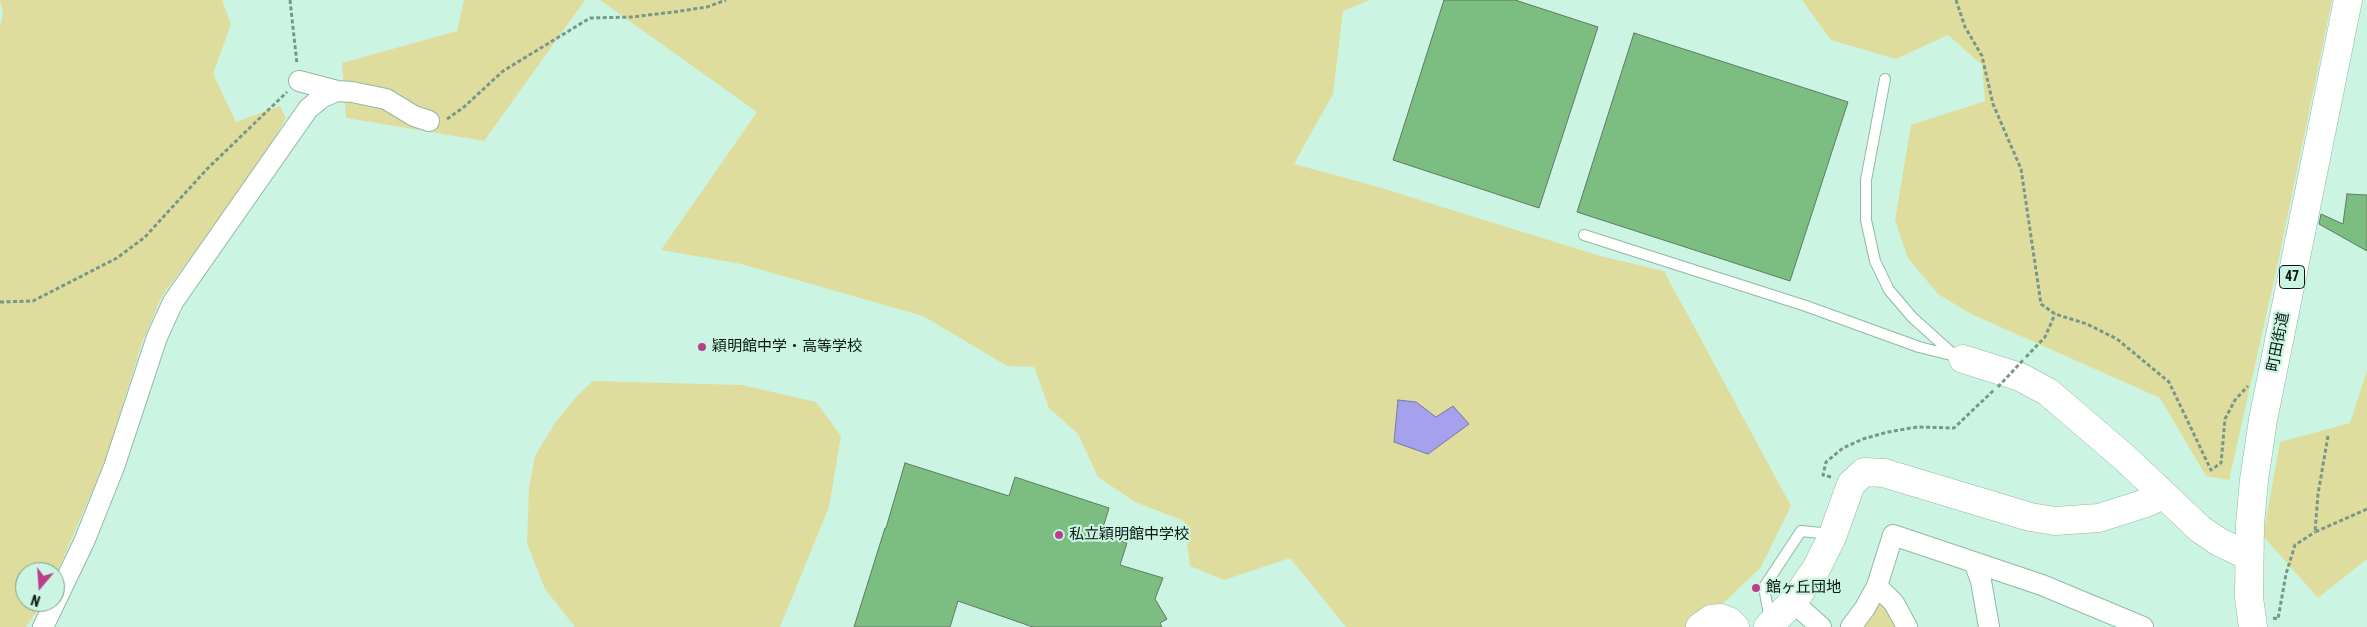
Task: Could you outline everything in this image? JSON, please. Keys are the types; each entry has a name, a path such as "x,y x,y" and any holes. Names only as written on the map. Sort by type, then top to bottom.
{"street":[{"name":"町田街道","path":"2252,617 2249,556 2254,480 2263,420 2348,0"},
{"path":"299,81 386,100 414,116 429,121"},
{"path":"43,627 80,550 114,467 157,338 173,302 308,109 321,98 338,91"},
{"path":"1959,357 2020,378 2048,392 2125,458 2200,529 2219,542 2249,556"},
{"path":"1770,626 1792,602 1820,561 1832,537 1851,484 1861,474 1877,471 2030,517 2066,522 2099,518 2146,503 2162,495"},
{"path":"1851,627 1865,608 1877,586 1893,535 2042,585 2143,627"},
{"path":"1974,562 1981,581 1990,627"},
{"path":"1877,586 1894,603 1907,627"},
{"path":"1792,602 1821,627"},
{"path":"1700,627 1714,618 1720,618 1729,621 1735,627"}],"lane":[{"path":"1885,78 1866,180 1866,220 1875,261 1889,290 1912,317 1959,357"},
{"path":"1584,235 1806,306 1919,347 1959,357"},
{"path":"1770,626 1764,587 1801,531 1821,533 1832,537"}],"path":[{"path":"429,121 444,121 464,107 503,71 590,18 632,17 674,12 707,7 726,0"},
{"path":"1956,0 1965,26 1982,56 1993,104 2021,169 2041,304 2055,314 2087,324 2117,339 2169,382 2211,470 2221,462 2225,419 2234,400 2253,383"},
{"path":"0,302 33,301 117,258 145,236 208,168 299,81"},
{"path":"1998,387 2045,337 2055,314"},
{"path":"1851,484 1823,475 1826,462 1843,448 1863,439 1888,432 1917,427 1954,428 1989,396"},
{"path":"2315,532 2318,494 2328,436"},
{"path":"2252,617 2278,619 2286,574 2295,545 2315,532 2367,509"}],"shaded area":[{"path":"0,0 222,0 231,24 213,74 236,122 280,106 286,118 265,157 162,296 142,343 105,462 62,562 15,562 15,612 36,612 26,627 0,627 0,26 3,13"},
{"path":"464,0 585,0 484,141 346,118 342,63 457,31"},
{"path":"600,0 1370,0 1343,11 1333,94 1294,164 1375,186 1600,256 1664,271 1791,506 1761,567 1727,600 1689,627 1346,627 1290,558 1224,580 1190,566 1184,521 1135,502 1098,477 1078,434 1049,408 1034,367 1007,366 923,316 741,264 661,250 757,112"},
{"path":"1802,0 2332,0 2276,272 2229,480 2206,476 2160,398 1971,314 1938,294 1908,258 1895,220 1911,125 1985,101 1982,65 1948,35 1896,59 1831,40"},
{"path":"2367,371 2367,559 2318,598 2263,536 2280,442 2350,423"},
{"path":"593,381 742,385 816,402 841,436 829,507 780,627 575,627 545,589 527,543 529,488 535,456 555,423 576,397"},
{"path":"1398,400 1416,402 1436,417 1453,406 1469,424 1428,454 1394,442"},
{"path":"1888,602 1901,627 1859,627 1876,603"}],"building":[{"path":"1444,0 1515,0 1598,27 1539,208 1393,160"},
{"path":"1634,33 1848,102 1790,281 1577,212"},
{"path":"2347,194 2367,195 2367,251 2319,224 2321,214 2343,224"},
{"path":"905,463 1009,496 1015,477 1109,508 1101,534 1127,543 1120,565 1163,578 1155,599 1167,619 1160,623 1162,627 1033,627 958,601 950,627 854,627"}],"place":[{"name":"穎明館中学・高等学校","path":"702,347"},
{"name":"私立穎明館中学校","path":"1059,535"},
{"name":"館ヶ丘団地","path":"1756,588"}]}
